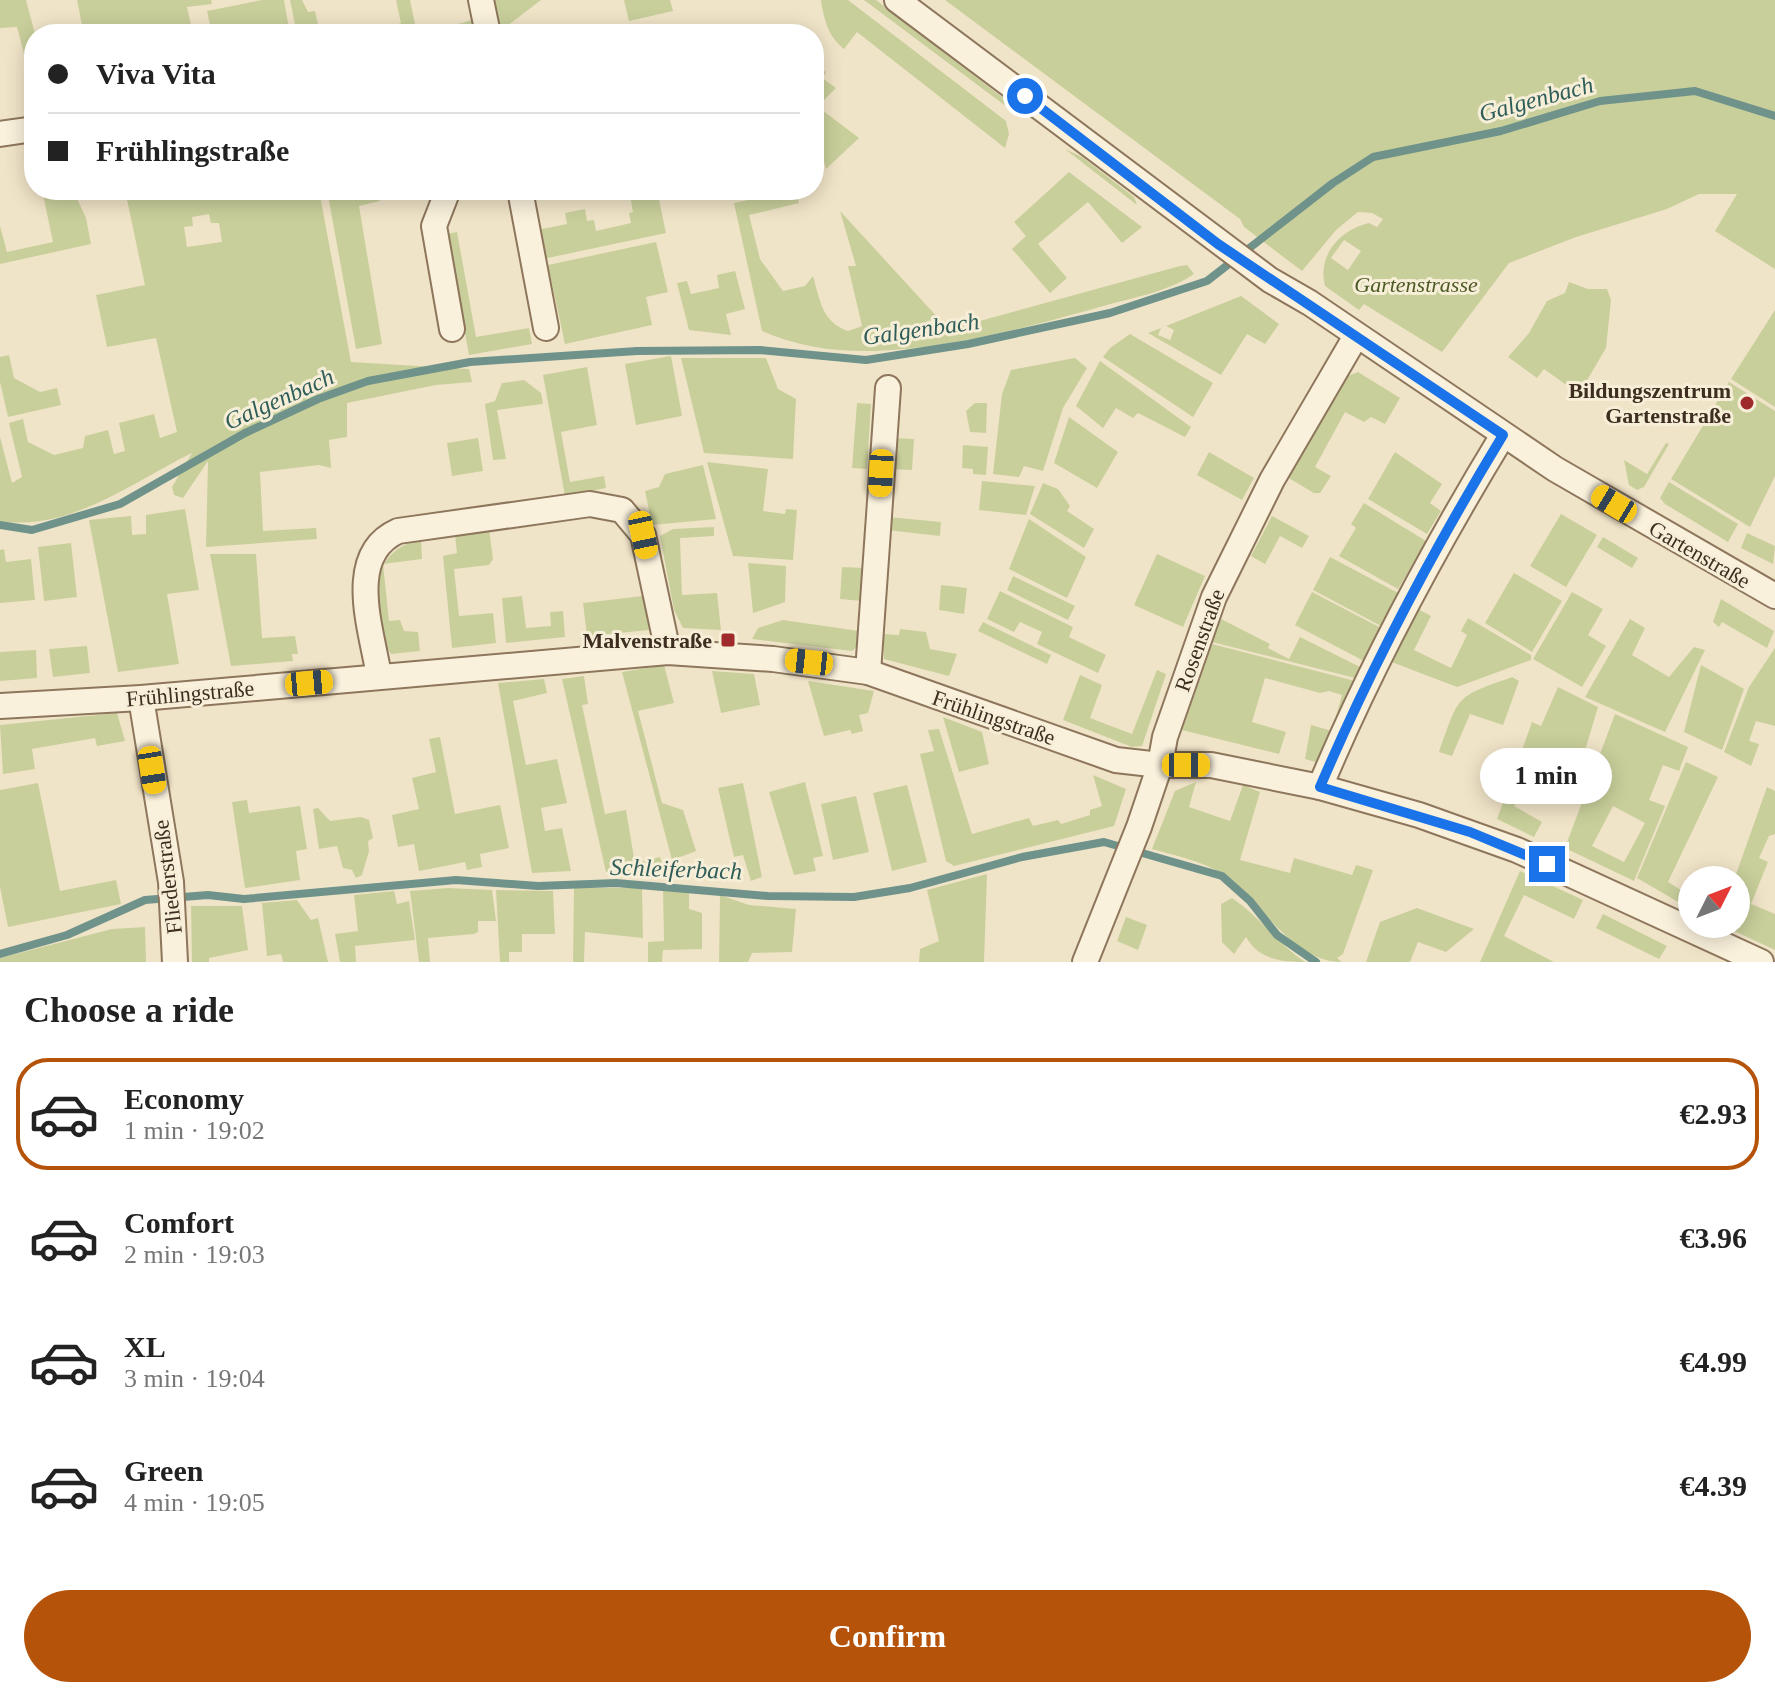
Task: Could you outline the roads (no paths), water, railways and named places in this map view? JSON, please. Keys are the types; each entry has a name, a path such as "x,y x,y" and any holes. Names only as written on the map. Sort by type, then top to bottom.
{"street":[{"path":"481,0 486,24"},
{"name":"Gartenstraße","path":"897,0 1218,244 1270,280 1310,303 1503,435 1634,517 1775,596"},
{"path":"0,134 24,130"},
{"path":"444,200 434,226 452,329"},
{"path":"522,200 546,328"},
{"name":"Rosenstraße","path":"1085,962 1139,827 1160,765 1165,737 1214,597 1272,480 1356,336"},
{"path":"868,672 888,388"},
{"path":"1320,787 1416,589 1503,435"},
{"path":"379,676 366,573 373,548 387,536 398,531 590,504 622,510 638,525 668,652"},
{"name":"Frühlingstraße","path":"0,706 141,698 668,652 773,659 868,672 1116,760 1160,765 1211,765 1320,787 1419,815 1517,850 1761,962"},
{"name":"Fliederstraße","path":"141,698 171,882 175,962"}],"waterway":[{"name":"Galgenbach","path":"0,525 32,530 120,504 245,433 318,399 368,381 470,362 637,351 760,350 866,360 968,344 1110,313 1207,281 1333,183 1373,157 1501,131 1600,101 1695,91 1775,116"},
{"name":"Schleiferbach","path":"0,954 67,935 145,900 208,895 244,899 456,880 538,886 616,883 768,896 854,897 910,888 1022,857 1104,842 1222,876 1250,901 1277,935 1316,962"}],"place":[{"name":"Bildungszentrum Gartenstraße","path":"1747,403"},
{"name":"Malvenstraße","path":"728,640"}],"park label":[{"name":"Gartenstrasse","path":"1416,284"}]}
